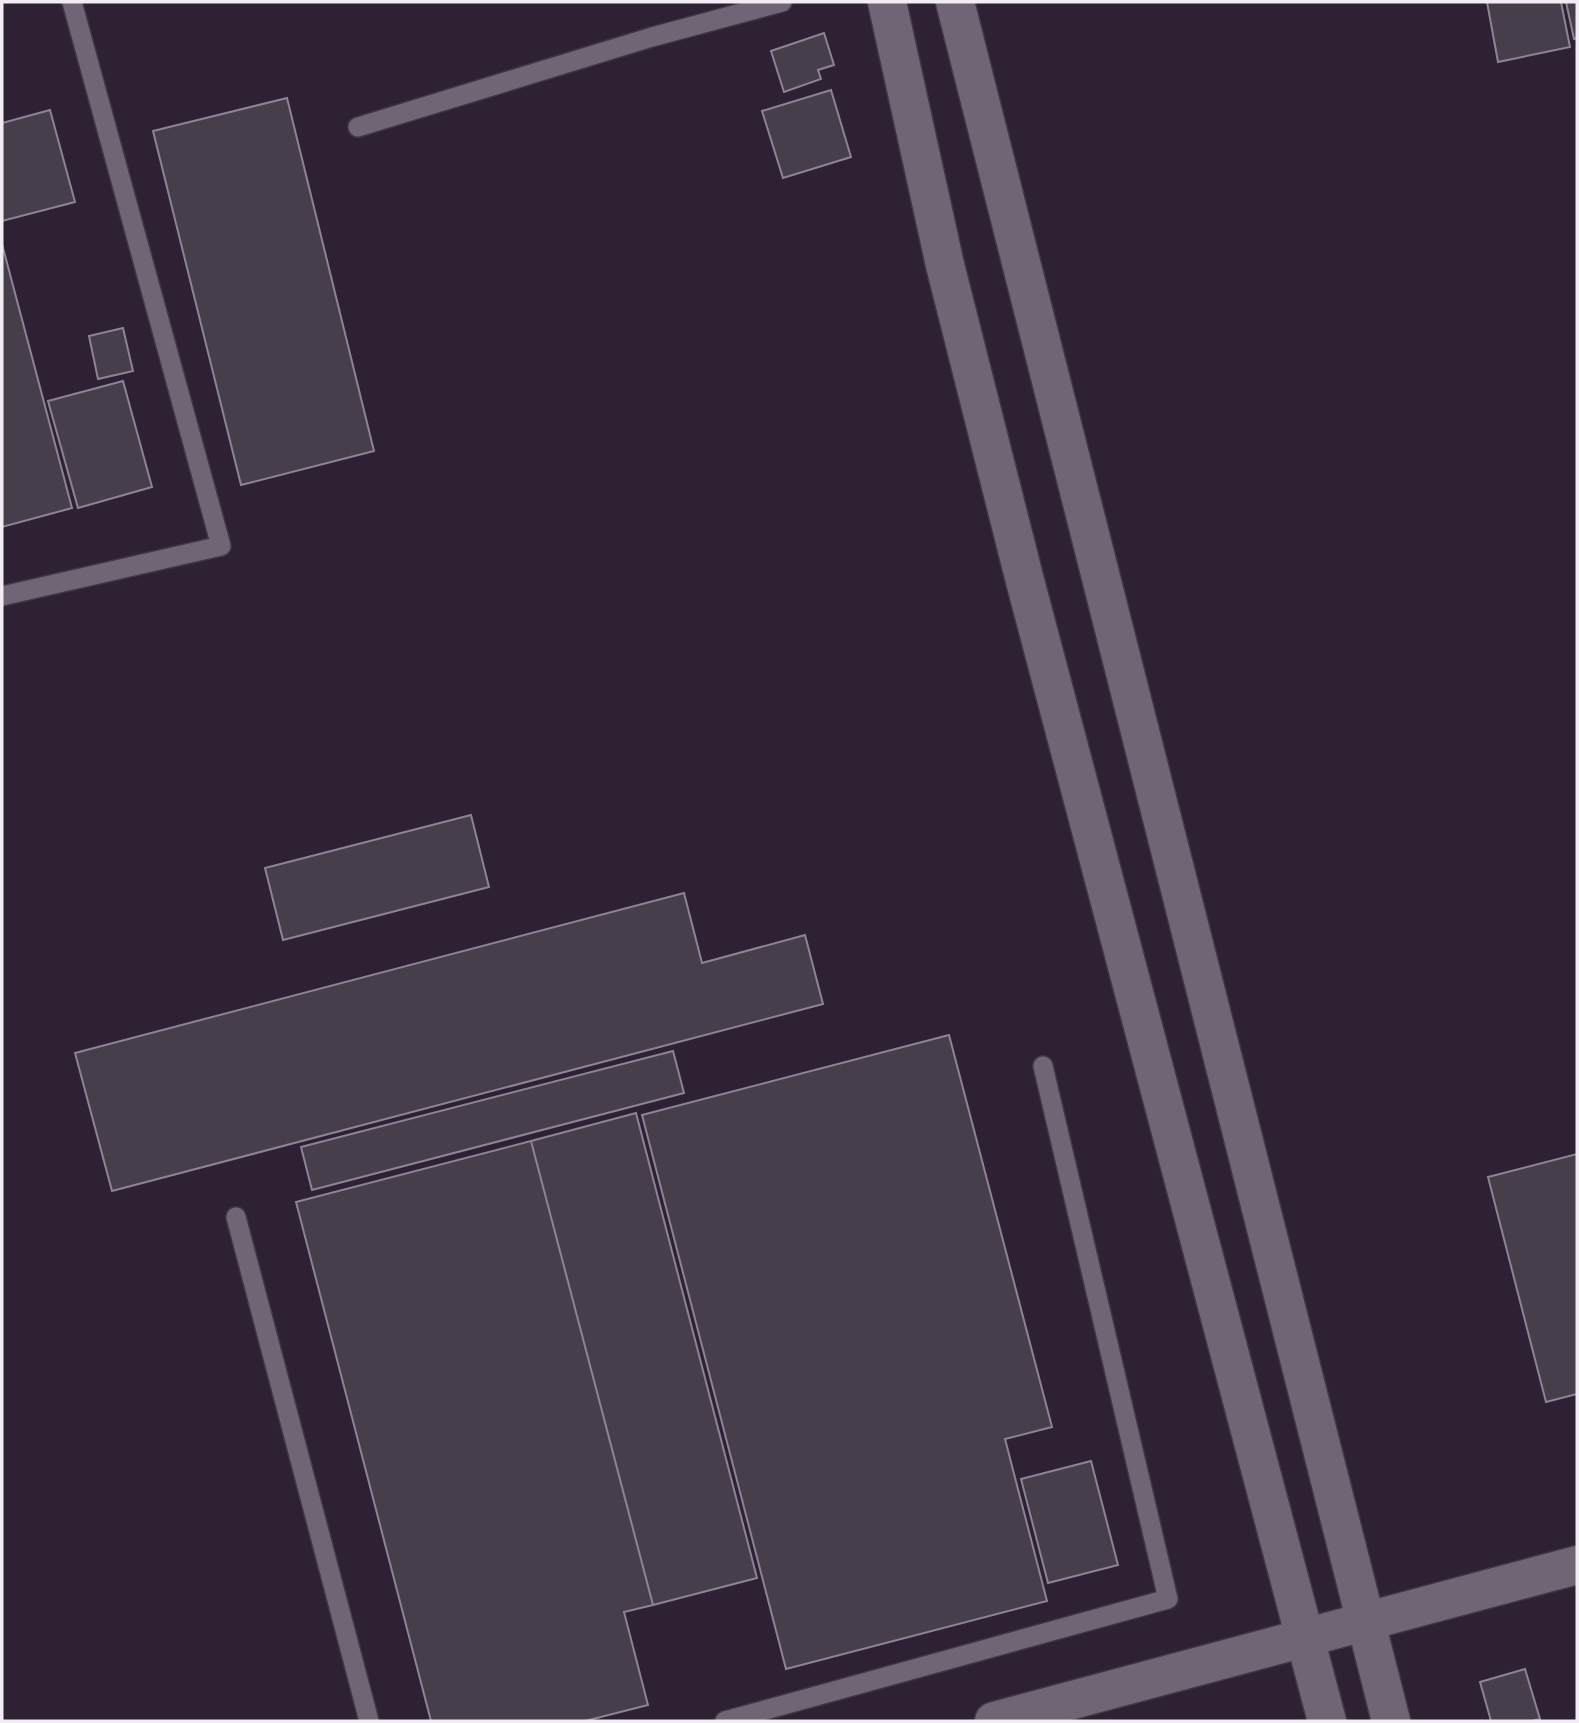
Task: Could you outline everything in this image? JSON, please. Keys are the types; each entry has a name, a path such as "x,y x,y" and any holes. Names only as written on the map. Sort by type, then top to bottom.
{"street":[{"path":"887,2 945,265 1025,581 1326,1721"},
{"path":"955,2 1391,1721"},
{"path":"994,1721 1577,1565"}],"lane":[{"path":"2,596 221,547 72,2"},
{"path":"358,127 652,37 782,2"},
{"path":"728,1721 1168,1600 1043,1066"},
{"path":"236,1216 369,1721"}],"shaded area":[{"path":"2,2 1577,2 1577,1721 2,1721"}],"building":[{"path":"1487,2 1561,2 1570,47 1498,62"},
{"path":"1566,2 1577,2 1577,38 1574,39"},
{"path":"824,33 834,65 818,70 821,79 784,92 771,51"},
{"path":"831,90 851,157 783,178 762,111"},
{"path":"287,98 374,451 241,485 153,131"},
{"path":"50,110 75,202 2,221 2,123"},
{"path":"2,244 72,508 2,527"},
{"path":"123,328 133,371 98,379 89,336"},
{"path":"123,381 152,487 78,508 48,401"},
{"path":"471,815 489,887 283,940 265,868"},
{"path":"684,893 702,963 805,935 823,1004 112,1191 75,1053"},
{"path":"949,1035 1052,1427 1005,1439 1047,1601 786,1669 642,1115"},
{"path":"673,1051 684,1093 312,1190 301,1147"},
{"path":"636,1113 757,1578 653,1605 531,1141"},
{"path":"531,1141 653,1605 624,1612 648,1705 585,1721 431,1721 296,1202"},
{"path":"1577,1154 1577,1394 1546,1402 1488,1177"},
{"path":"1091,1461 1118,1565 1048,1583 1021,1479"},
{"path":"1525,1669 1540,1719 1491,1721 1480,1682"}]}
